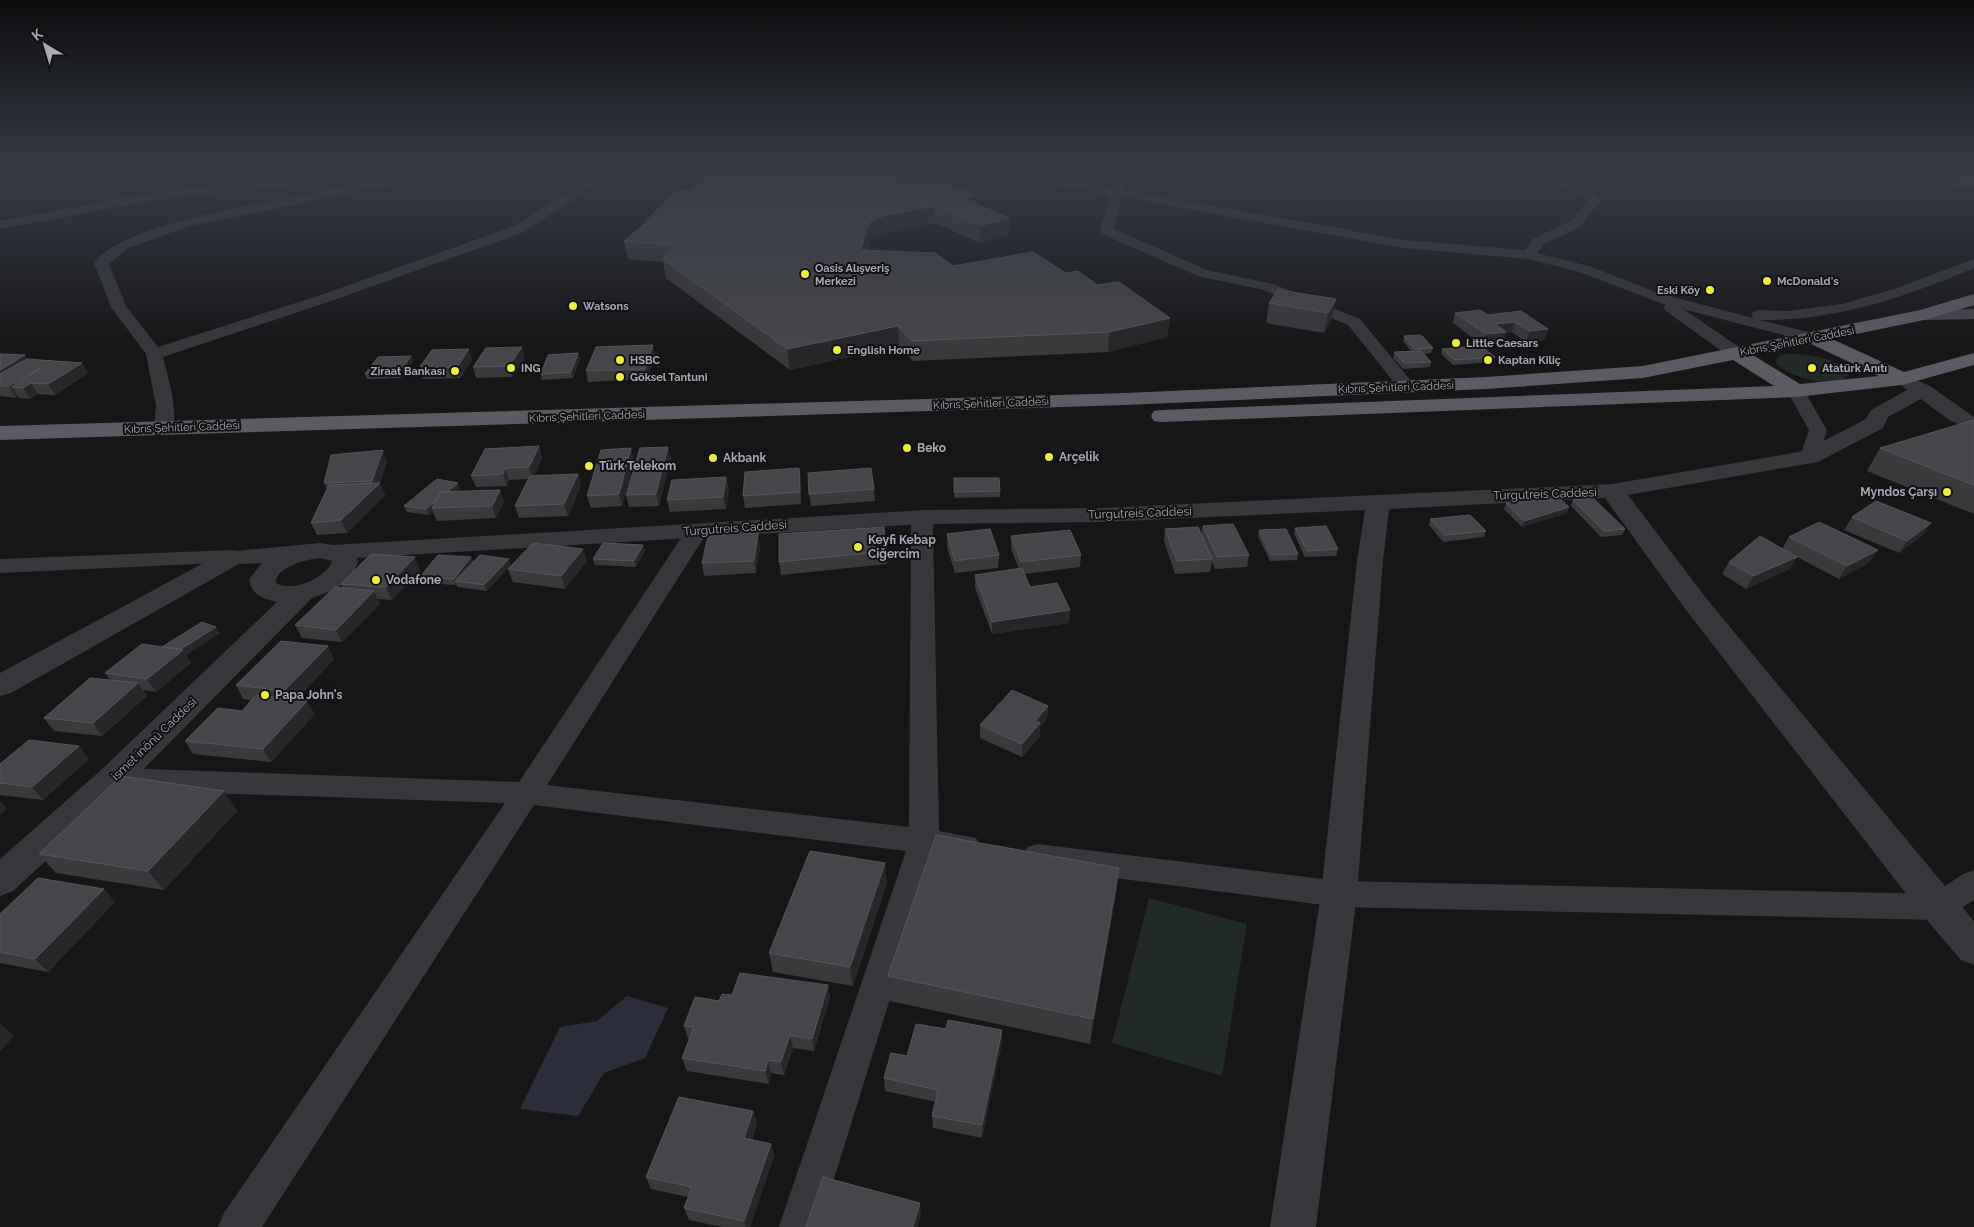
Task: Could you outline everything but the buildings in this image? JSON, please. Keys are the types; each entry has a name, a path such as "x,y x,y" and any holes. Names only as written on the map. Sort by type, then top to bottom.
{"highway":[{"name":"Kıbrıs Şehitleri Caddesi","path":"0,433 1125,400 1407,387 1643,372 1924,315 1974,299"},
{"path":"1814,338 1902,379"},
{"path":"1736,353 1796,391"},
{"name":"Kıbrıs Şehitleri Caddesi","path":"0,450 1255,413 1796,391 1902,379 1974,359"}],"main road":[{"path":"1924,315 1974,314"}],"street":[{"path":"163,428 165,406 154,354 119,307 102,263 123,245 166,230"},
{"path":"154,354 326,298 515,230"},
{"path":"1108,230 1108,232 1203,273 1268,287 1354,322 1407,387"},
{"path":"1328,230 1404,244 1528,255 1584,269 1653,296 1814,338"},
{"path":"1528,255 1539,241 1562,230"},
{"path":"1706,311 1778,317 1836,309 1930,282 1974,262"},
{"path":"1653,296 1736,353"},
{"path":"1902,379 1923,390 1960,420 1974,425"},
{"name":"Turgutreis Caddesi","path":"339,559 381,550 924,517 1102,515 1612,491 1810,456 1875,423 1878,414 1923,390"},
{"path":"1796,391 1818,430 1810,456"},
{"path":"1612,491 1696,604 1938,907 1974,948"},
{"path":"1293,1227 1339,894 1370,561 1378,501"},
{"path":"799,1227 924,841 922,526 924,517"},
{"path":"238,1227 527,794 688,542 697,531"},
{"path":"0,576 11,566 298,554 324,550 339,559 329,582 303,592 276,594 265,588 232,557"},
{"path":"263,631 265,588 262,579 267,572 280,562 298,554"},
{"path":"0,686 232,557"},
{"name":"ismet inönü Caddesi","path":"0,881 113,779 303,592"},
{"path":"113,779 527,794 924,841 1339,894 1938,907 1974,883"}],"shaded area":[{"path":"1787,354 1821,357 1837,364 1848,375 1842,380 1824,382 1813,381 1792,374 1777,365 1776,360 1779,356"},
{"path":"1149,898 1247,924 1222,1076 1112,1043"}],"water":[{"path":"627,996 668,1008 645,1058 604,1073 578,1116 520,1109 560,1027 597,1021"}],"place":[{"name":"Oasis Alışveriş Merkezi","path":"805,274"},
{"name":"McDonald's","path":"1767,281"},
{"name":"Eski Köy","path":"1710,290"},
{"name":"Watsons","path":"573,306"},
{"name":"Little Caesars","path":"1456,343"},
{"name":"English Home","path":"837,350"},
{"name":"HSBC","path":"620,360"},
{"name":"Kaptan Kiliç","path":"1488,360"},
{"name":"ING","path":"511,368"},
{"name":"Atatürk Anıtı","path":"1812,368"},
{"name":"Ziraat Bankası","path":"455,371"},
{"name":"Göksel Tantuni","path":"620,377"},
{"name":"Beko","path":"907,448"},
{"name":"Arçelik","path":"1049,457"},
{"name":"Akbank","path":"713,458"},
{"name":"Türk Telekom","path":"589,466"},
{"name":"Myndos Çarşı","path":"1947,492"},
{"name":"Keyfi Kebap Ciğercim","path":"858,547"},
{"name":"Vodafone","path":"376,580"},
{"name":"Papa John's","path":"265,695"}]}
